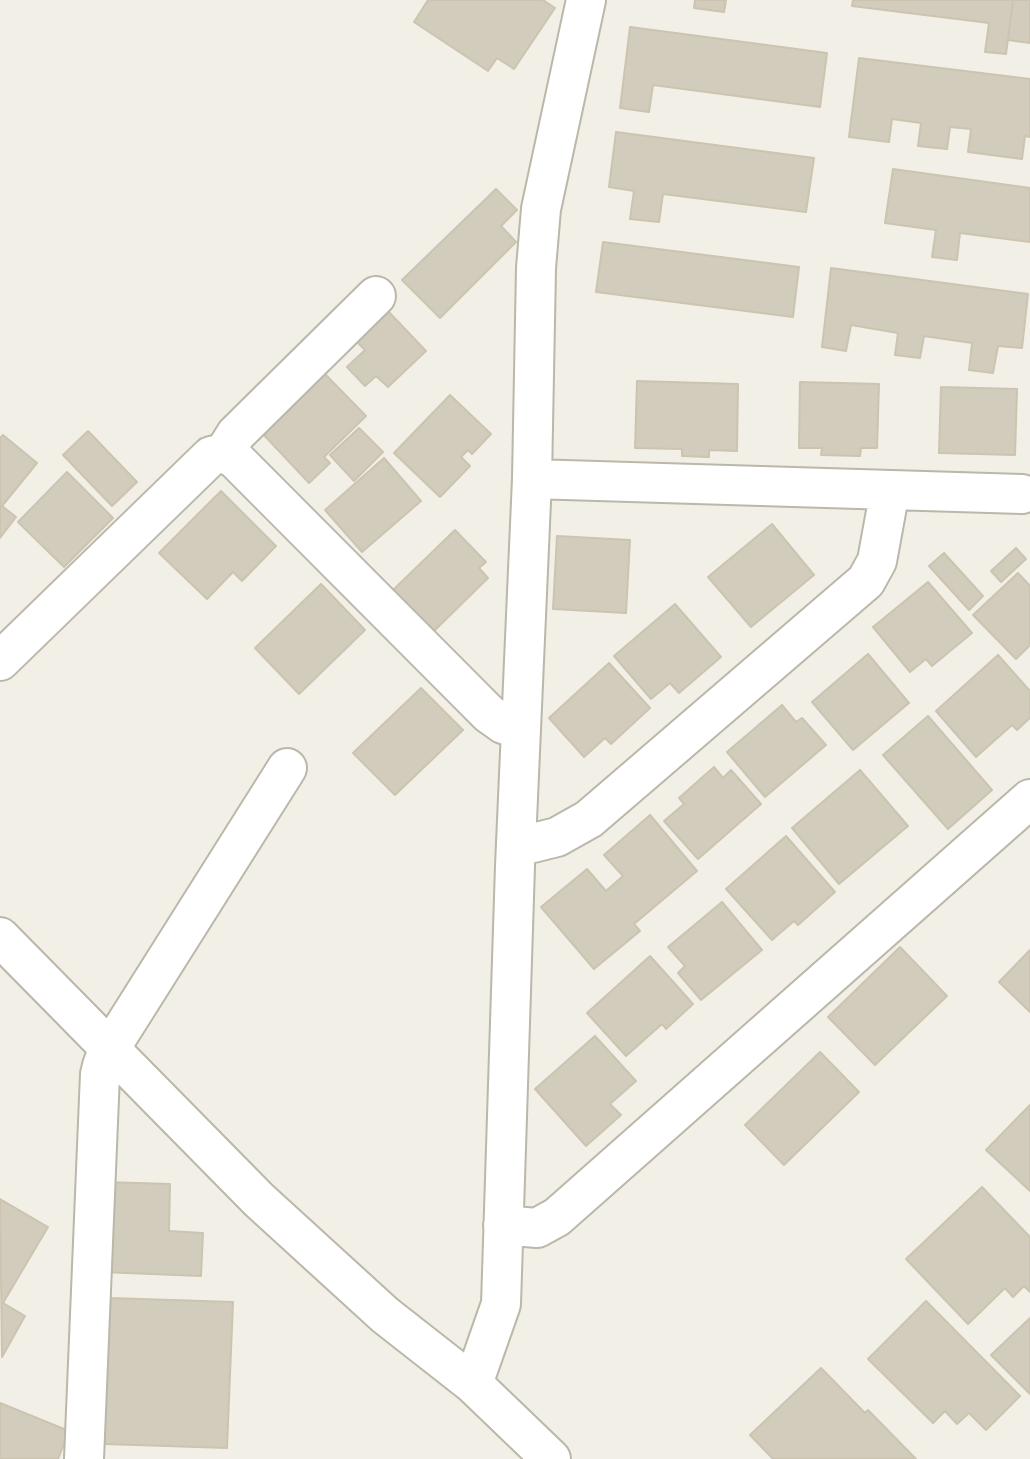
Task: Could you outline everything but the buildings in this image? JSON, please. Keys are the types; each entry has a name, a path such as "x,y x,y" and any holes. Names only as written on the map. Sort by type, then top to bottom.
{"street":[{"path":"473,1384 501,1304 532,479 536,268 541,209 586,0"},
{"path":"224,453 236,434 376,296"},
{"path":"0,661 211,456 224,453 235,459 489,714 503,724 521,730"},
{"path":"532,479 1022,494"},
{"path":"516,841 533,843 557,837 589,819 866,581 877,561 890,490"},
{"path":"84,1459 100,1074 110,1049 287,768"},
{"path":"503,1225 537,1228 557,1217 1030,799"},
{"path":"0,937 259,1200 385,1315 473,1384 551,1459"}]}
